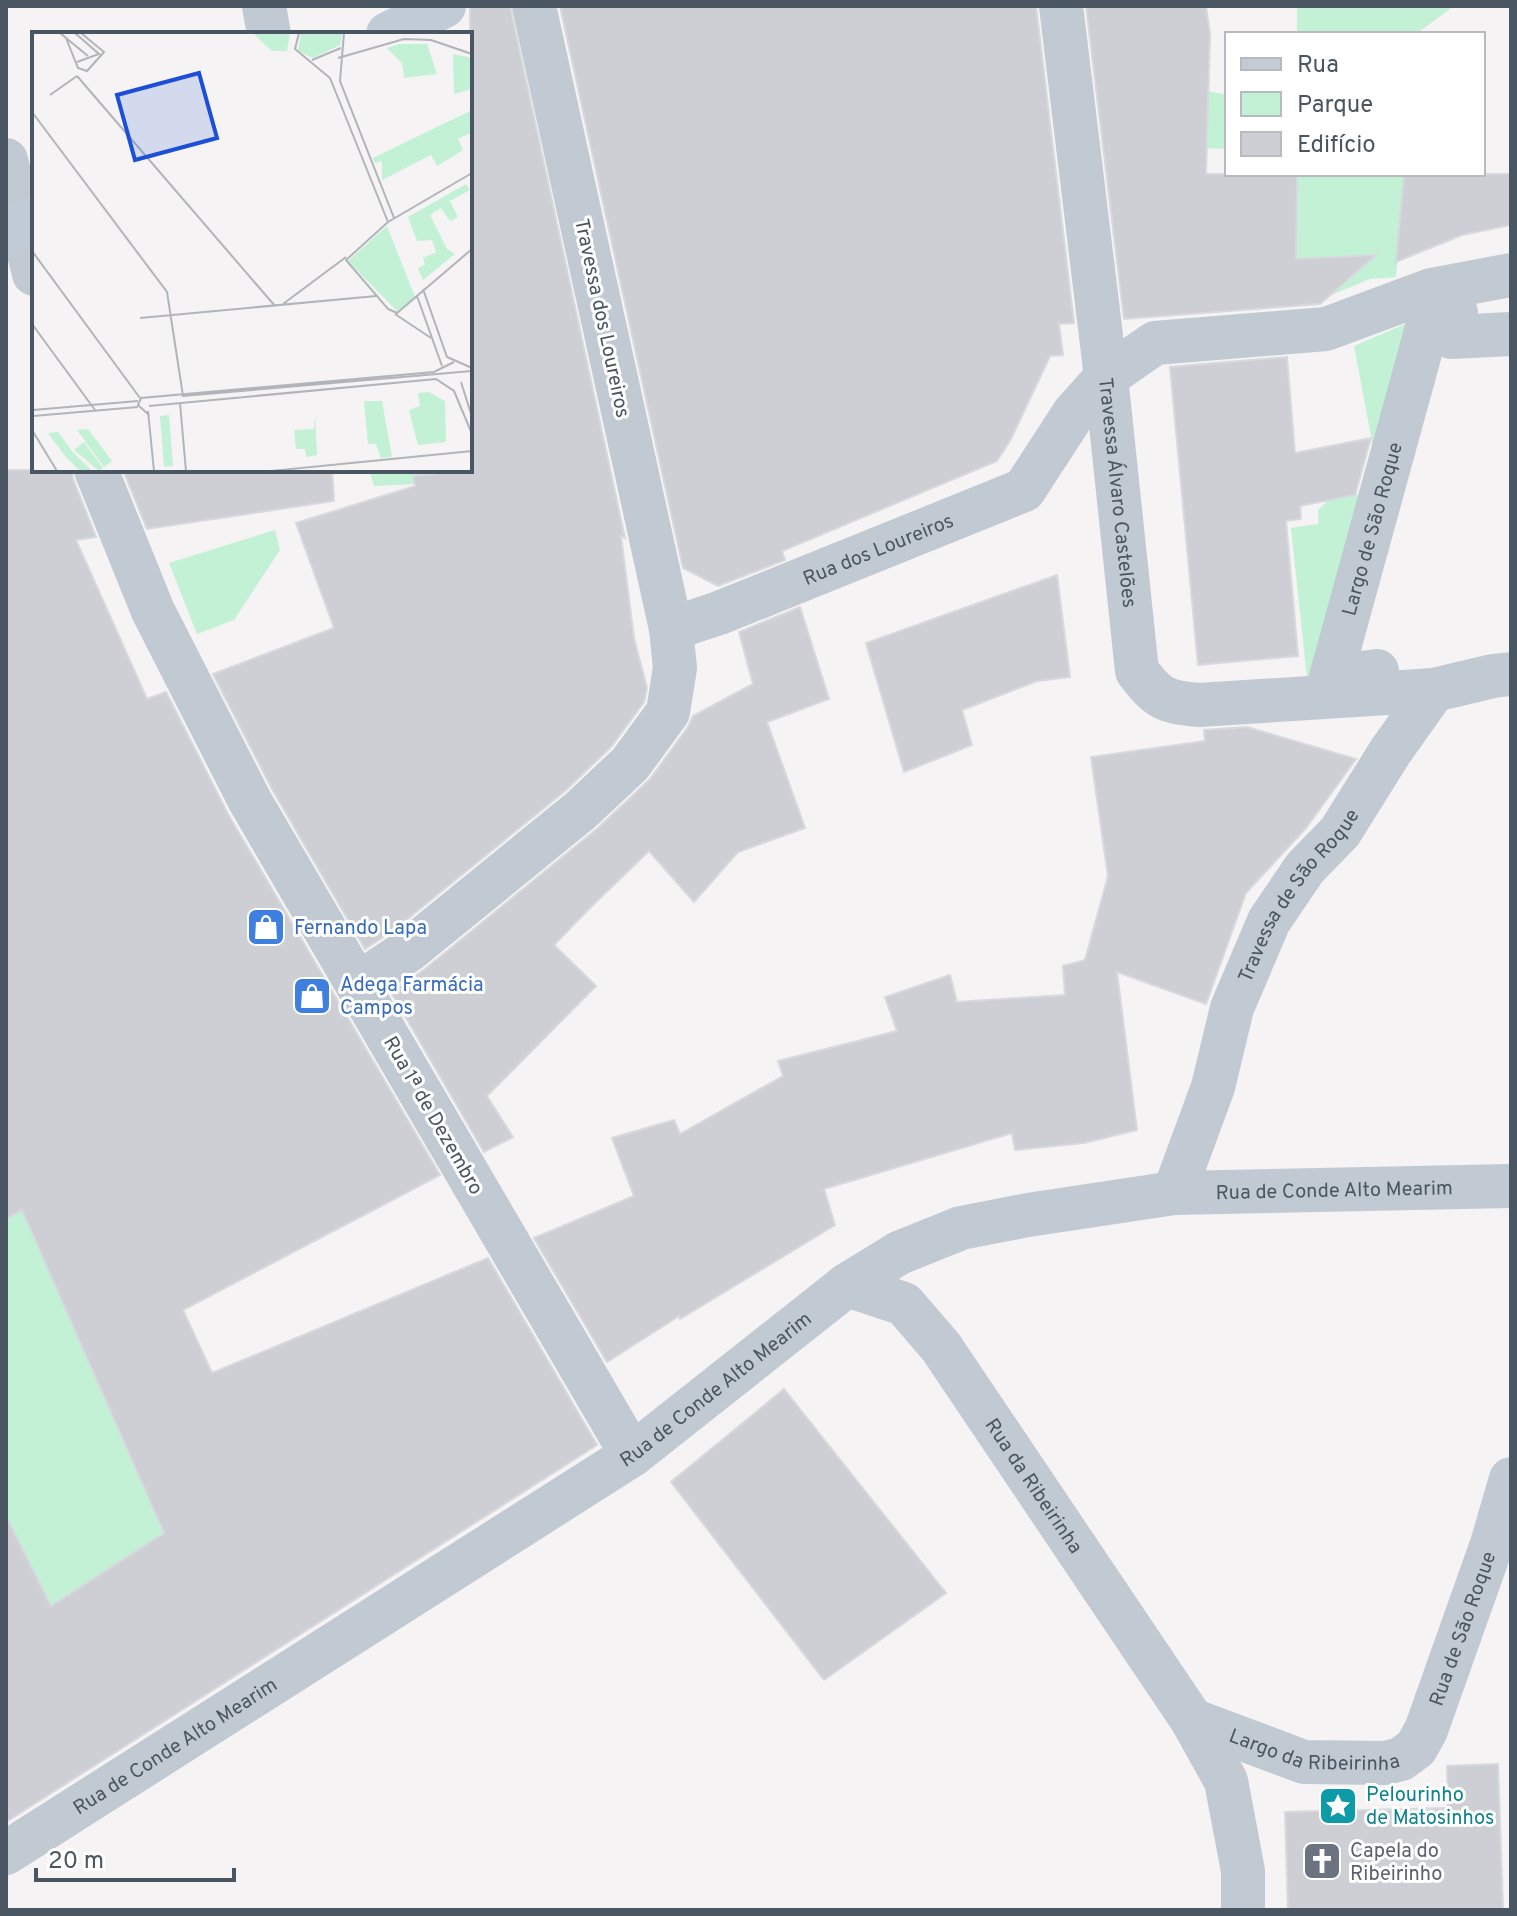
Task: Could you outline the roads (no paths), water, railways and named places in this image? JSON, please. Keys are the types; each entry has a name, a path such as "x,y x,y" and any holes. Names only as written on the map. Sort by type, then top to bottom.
{"street":[{"path":"264,6 269,32"},
{"path":"392,32 444,6"},
{"name":"Travessa dos Loureiros","path":"534,6 671,629"},
{"name":"Travessa Álvaro Castelões","path":"1061,6 1106,377 1137,671 1150,688 1170,703 1199,705 1434,690"},
{"path":"6,160 32,266"},
{"name":"Rua dos Loureiros","path":"671,629 719,613 1024,490 1074,413 1106,377 1155,343 1326,329 1431,290 1511,275"},
{"name":"Largo de São Roque","path":"1511,334 1451,337 1456,313 1431,313 1331,677 1511,656"},
{"name":"Rua 1ª de Dezembro","path":"97,472 153,611 250,801 632,1455"},
{"path":"358,984 421,940 581,810 630,764 668,712 675,668 671,629"},
{"path":"1434,690 1511,674"},
{"name":"Travessa de São Roque","path":"1174,1193 1213,1087 1232,1008 1269,921 1305,868 1340,832 1390,752 1434,690"},
{"name":"Rua de Conde Alto Mearim","path":"6,1853 632,1455 847,1285 899,1253 961,1228 1174,1193 1511,1186"},
{"name":"Rua da Ribeirinha","path":"847,1285 904,1304 941,1347 1192,1720 1226,1781 1243,1871 1243,1910"},
{"name":"Rua de São Roque","path":"1426,1730 1478,1585 1511,1479"},
{"name":"Largo da Ribeirinha","path":"1192,1720 1304,1762 1386,1763 1401,1759 1416,1748 1426,1730"}],"place":[{"name":"Fernando Lapa","path":"266,927"},
{"name":"Adega Farmácia Campos","path":"312,996"},
{"name":"Pelourinho de Matosinhos","path":"1338,1806"},
{"name":"Capela do Ribeirinho","path":"1322,1861"}]}
